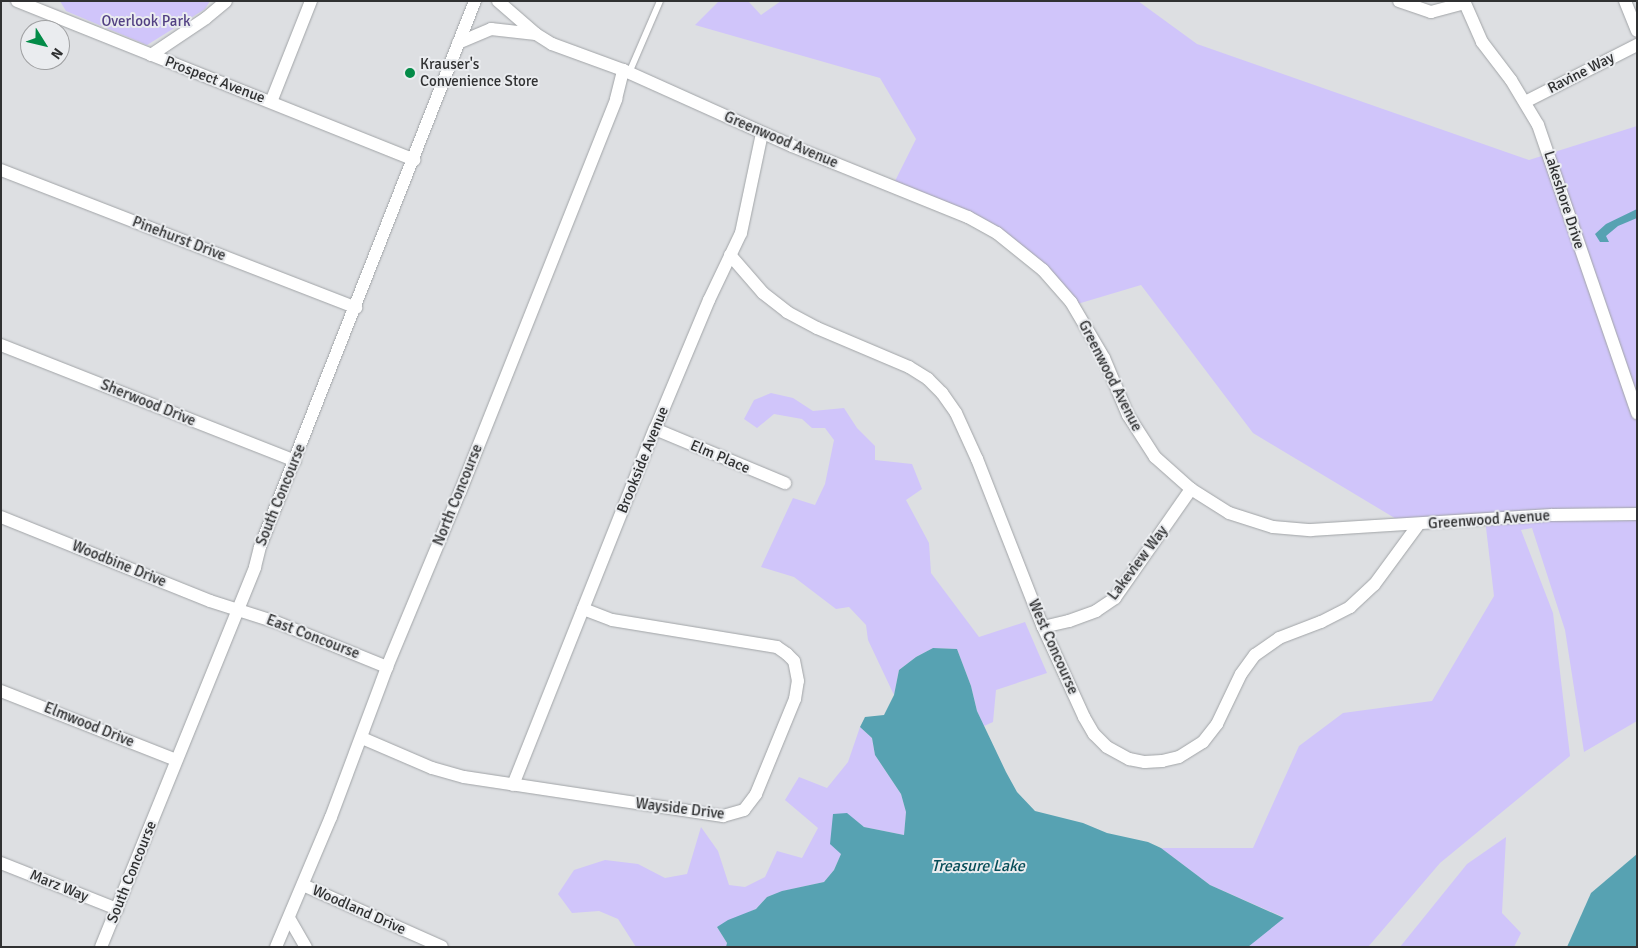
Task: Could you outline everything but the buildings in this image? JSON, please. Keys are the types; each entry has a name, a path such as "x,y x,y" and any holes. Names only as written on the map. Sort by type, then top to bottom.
{"street":[{"name":"Prospect Avenue","path":"16,1 414,160"},
{"path":"52,1 52,16"},
{"path":"151,55 206,18 226,1"},
{"path":"271,102 311,1"},
{"name":"South Concourse","path":"102,947 356,308 475,1"},
{"name":"Greenwood Avenue","path":"498,1 536,34 558,46 626,72 762,133 968,217 997,233 1026,254 1059,287 1087,326 1104,358 1128,415 1144,443 1165,468 1191,490 1230,513 1273,527 1311,530 1552,516 1637,514"},
{"path":"1399,1 1431,12 1464,2"},
{"path":"1626,1 1637,31"},
{"name":"Lakeshore Drive","path":"1464,2 1482,42 1525,102 1549,154 1637,413"},
{"name":"Greenwood Avenue","path":"458,43 491,29 536,34"},
{"name":"Ravine Way","path":"1525,102 1637,45"},
{"name":"North Concourse","path":"276,947 362,738 388,667 626,72"},
{"name":"Brookside Avenue","path":"514,785 708,300 741,233 762,133"},
{"name":"Pinehurst Drive","path":"1,170 356,308"},
{"name":"West Concourse","path":"730,255 763,293 787,312 908,367 928,379 942,393 956,414 1043,627 1094,734 1107,746 1129,758 1144,762 1171,759 1193,750 1210,734 1241,674 1255,655 1279,638 1321,622 1350,607 1374,585 1418,525"},
{"name":"Sherwood Drive","path":"1,345 295,461"},
{"name":"Elm Place","path":"655,429 785,483"},
{"name":"Lakeview Way","path":"1043,627 1069,621 1096,611 1115,598 1191,490"},
{"name":"Woodbine Drive","path":"1,517 210,601 237,609"},
{"name":"East Concourse","path":"237,609 276,622 388,667"},
{"name":"Wayside Drive","path":"362,738 451,774 724,816 744,810 750,803 774,752 794,699 798,681 797,670 788,654 768,645 612,620 583,609"},
{"name":"Elmwood Drive","path":"1,691 176,760"},
{"name":"Marz Way","path":"1,862 117,909"},
{"name":"Woodland Drive","path":"303,885 442,947"},
{"path":"289,918 306,947"}],"lane":[{"path":"626,72 660,1"}],"green space":[{"name":"Overlook Park","path":"60,1 210,1 205,9 147,45 66,11"},
{"path":"719,1 748,1 761,15 781,1 1138,1 1197,44 1529,160 1637,126 1637,721 1584,752 1565,630 1532,528 1521,530 1553,613 1570,756 1440,863 1368,947 1248,947 1283,917 1210,885 1161,848 1253,848 1299,746 1343,713 1432,701 1494,596 1485,519 1398,520 1253,433 1141,285 1074,305 974,217 894,183 916,139 880,78 695,25"},
{"path":"771,393 793,398 813,411 844,408 857,428 875,446 875,460 912,464 922,489 906,500 929,543 931,573 979,637 1025,622 1047,673 996,690 993,722 984,726 977,711 971,686 957,649 933,648 916,657 899,670 894,695 868,640 866,625 849,607 836,609 794,577 761,567 793,498 815,505 825,484 834,440 825,428 812,428 802,419 774,414 757,428 744,419 754,400"},
{"path":"860,727 872,738 875,755 901,794 906,812 904,835 864,827 847,814 833,814 833,827 841,854 834,870 824,882 783,891 767,897 756,909 717,927 727,943 726,947 636,947 618,919 599,911 572,913 558,894 574,870 605,860 638,864 665,878 687,874 701,827 718,851 729,885 745,887 765,877 777,851 802,858 818,828 785,800 799,777 827,788 848,762"},
{"path":"1506,837 1502,913 1521,933 1514,947 1400,947 1467,864"}],"water":[{"path":"1637,209 1637,218 1618,226 1606,236 1609,242 1600,242 1595,234 1606,224"},
{"name":"Treasure Lake","path":"933,648 957,649 971,686 977,711 1006,772 1017,792 1035,811 1083,823 1107,833 1148,842 1161,848 1210,885 1284,918 1248,947 726,947 727,943 717,927 728,920 756,909 767,897 782,891 824,882 834,870 841,854 830,844 833,814 847,813 864,827 904,835 906,812 901,794 875,755 872,738 860,727 865,717 884,715 894,695 899,670 916,657"},
{"path":"1637,854 1637,947 1567,947 1591,893"}],"place":[{"name":"Krauser's Convenience Store","path":"410,73"}]}
